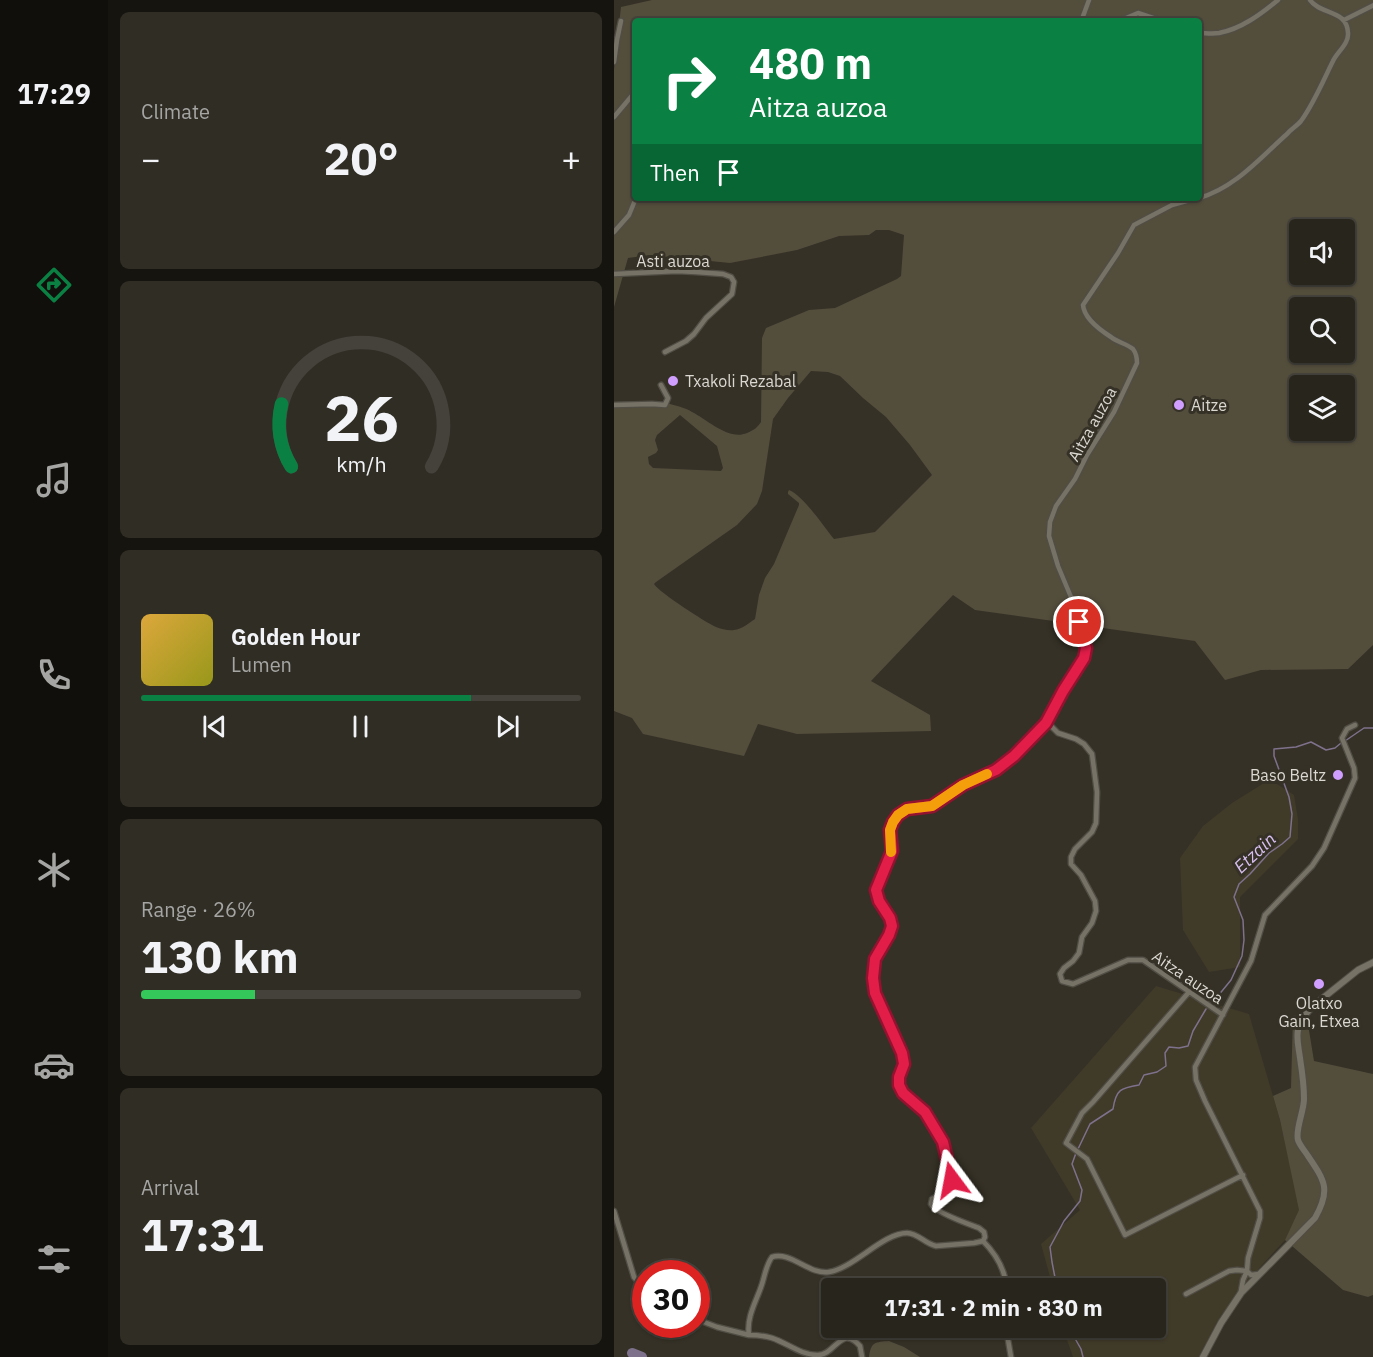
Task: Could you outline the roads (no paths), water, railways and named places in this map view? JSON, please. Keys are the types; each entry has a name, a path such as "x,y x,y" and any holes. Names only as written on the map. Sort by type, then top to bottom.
{"street":[{"path":"1082,18 1089,0"},
{"path":"1202,33 1216,34 1229,30 1244,23 1278,0"},
{"path":"1310,0 1313,5 1331,11 1344,20 1373,6"},
{"path":"1126,18 1138,13 1153,18"},
{"name":"Aitza auzoa","path":"1202,197 1222,189 1300,123 1334,59 1348,38 1349,31 1344,20"},
{"path":"614,62 622,21"},
{"path":"614,117 632,96"},
{"path":"614,232 629,215 635,201"},
{"name":"Aitza auzoa","path":"983,1241 984,1232 980,1228 945,1213 931,1204 932,1199 951,1188 951,1174 943,1142 925,1112 903,1093 899,1085 899,1077 904,1064 902,1053 875,993 873,978 875,959 892,926 876,890 892,851 890,830 898,815 907,809 932,806 963,785 996,770 1014,756 1046,722 1084,658 1086,648 1076,609 1058,566 1049,536 1050,522 1056,506 1075,479 1114,412 1138,363 1133,350 1099,328 1084,312 1083,305 1134,225 1172,205 1187,201"},
{"name":"Asti auzoa","path":"614,274 677,271 723,274 731,277 734,282 732,294 686,341 665,352"},
{"path":"614,405 665,405 668,398 661,385"},
{"name":"Aitza auzoa","path":"1046,722 1058,733 1084,744 1092,754 1097,792 1097,823 1071,857 1071,864 1081,876 1095,901 1096,911 1092,923 1082,937 1079,953 1060,974 1062,981 1073,984 1128,960 1143,960 1223,1015"},
{"name":"Aitza auzoa","path":"1241,1293 1260,1211 1205,1101 1196,1080 1195,1067 1252,961 1265,915 1312,866 1324,848 1355,778 1354,768 1342,738 1347,729 1355,725"},
{"path":"1203,1357 1221,1323 1241,1293 1315,1218 1322,1206 1325,1190 1322,1176 1298,1140 1297,1134 1304,1109 1298,1031 1306,1013 1313,1006 1358,970 1373,963"},
{"path":"1189,992 1082,1113 1066,1143 1087,1159 1125,1235 1243,1175"},
{"path":"614,1212 632,1270"},
{"path":"749,1335 748,1328 753,1309 768,1263 775,1256 821,1272 828,1272 847,1266 891,1238 900,1234 912,1234 936,1246 983,1241 997,1259 1005,1278"},
{"path":"1187,1294 1229,1271 1247,1271 1251,1275 1259,1275"},
{"path":"710,1324 749,1335 773,1338 817,1356 829,1352 840,1340 852,1339 860,1346 862,1357"},
{"path":"1008,1338 1011,1357"}],"waterway":[{"name":"Etzain","path":"1345,741 1364,728 1374,728"},
{"name":"Etzain","path":"1213,1002 1231,980 1242,956 1243,920 1234,897 1239,884 1269,853 1290,837 1292,814 1289,797 1274,756 1274,749 1296,747 1311,742 1326,750 1335,748 1341,743"},
{"name":"Etzain","path":"1078,1149 1090,1124 1113,1109 1120,1091 1139,1085 1144,1075 1157,1072 1166,1066 1165,1053 1169,1047 1188,1046 1193,1031 1206,1009"},
{"name":"Etzain","path":"1055,1278 1050,1247 1064,1221 1080,1201 1082,1190 1072,1164 1076,1153"},
{"name":"Etzain","path":"1075,1338 1083,1357"},
{"path":"632,1353 642,1357"}],"place":[{"name":"Txakoli Rezabal","path":"673,381"},
{"name":"Aitze","path":"1179,405"},
{"name":"Baso Beltz","path":"1338,775"},
{"name":"Olatxo Gain, Etxea","path":"1319,984"}]}
